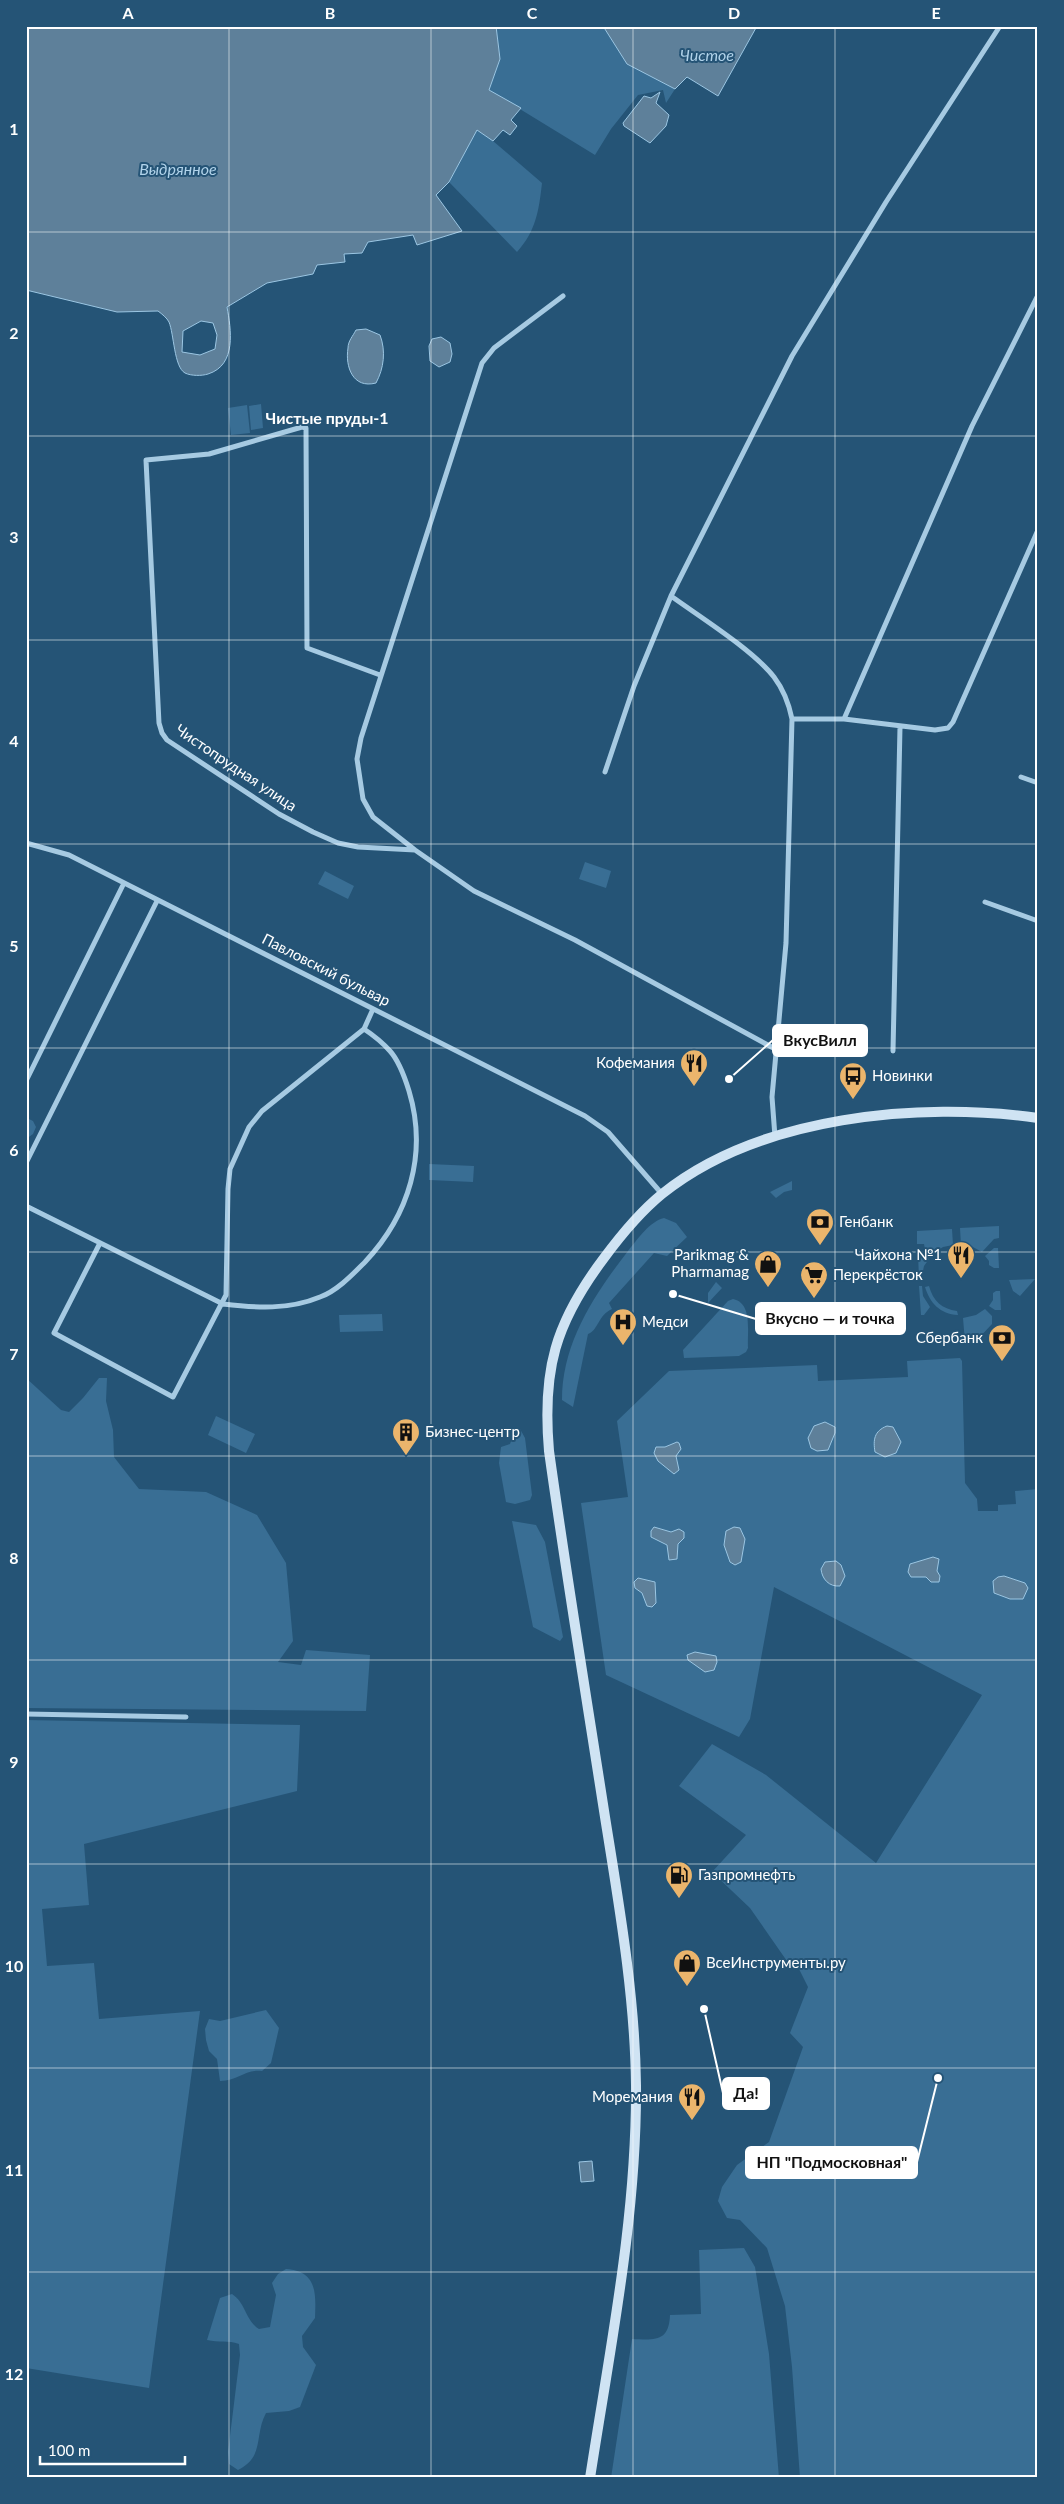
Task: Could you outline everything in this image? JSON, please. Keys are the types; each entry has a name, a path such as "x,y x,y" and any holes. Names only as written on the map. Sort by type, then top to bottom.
{"main road":[{"path":"590,2478 627,2232 634,2157 635,2061 616,1887 549,1451 546,1398 549,1371 556,1346 565,1319 580,1292 626,1230 662,1194 711,1162 775,1137 856,1118 926,1111 970,1110 1038,1118"}],"street":[{"path":"605,772 634,686 671,596 792,356 886,202 1000,26"},
{"path":"844,719 972,426 1038,295"},
{"path":"563,296 494,348 482,363 361,738 358,759 359,779 364,799 373,817 415,850 474,891 575,940 777,1050"},
{"name":"Чистопрудная улица","path":"380,675 307,648 306,428 302,426 209,454 146,460 159,723 162,733 167,740 279,814 313,832 338,843 358,848 415,850"},
{"path":"792,719 844,719 900,727 943,730 948,728 953,722 1038,530"},
{"path":"671,596 753,657 773,676 789,705 792,719 786,943 772,1108 775,1137"},
{"path":"893,1051 900,727"},
{"path":"1021,777 1038,783"},
{"name":"Павловский бульвар","path":"26,843 56,850 585,1116 608,1132 662,1194"},
{"path":"26,1082 124,884"},
{"path":"26,1163 157,900"},
{"path":"985,902 1038,921"},
{"path":"100,1243 54,1333 172,1397 223,1304 226,1295 228,1190 230,1169 238,1148 249,1127 262,1111 364,1028 373,1009"},
{"path":"26,1206 223,1304 255,1308 292,1306 322,1297 352,1274 380,1245 409,1192 418,1141 415,1110 405,1078 391,1052 364,1028"},
{"path":"26,1714 186,1717"}],"shaded area":[{"path":"496,26 603,26 627,64 675,89 666,103 663,90 638,95 611,129 595,155 489,90 500,59"},
{"path":"477,129 542,183 536,220 517,252 449,182"},
{"path":"261,404 263,428 251,430 249,406"},
{"path":"247,405 250,433 231,435 228,408"},
{"path":"585,862 611,871 606,888 579,879"},
{"path":"325,871 354,886 348,899 318,884"},
{"path":"27,1118 33,1121 36,1127 33,1134 26,1139"},
{"path":"429,1164 474,1166 473,1182 429,1180"},
{"path":"792,1181 792,1190 784,1192 776,1198 770,1192"},
{"path":"664,1218 676,1223 687,1237 667,1256 654,1253 609,1303 612,1309 604,1315 594,1330 588,1334 573,1407 562,1400 563,1379 574,1339 582,1321 603,1285 635,1242 649,1227"},
{"path":"999,1226 999,1238 994,1239 982,1252 971,1246 961,1245 960,1228"},
{"path":"952,1229 953,1245 943,1247 932,1254 925,1249 924,1244 917,1244 917,1231"},
{"path":"994,1248 998,1248 999,1268 989,1265 989,1261 985,1256"},
{"path":"918,1252 921,1252 929,1259 924,1266 921,1280 919,1280"},
{"path":"1035,1279 1020,1296 1013,1291 1009,1280"},
{"path":"716,1282 722,1288 708,1303 708,1293"},
{"path":"919,1286 922,1286 923,1296 930,1307 924,1315 921,1315"},
{"path":"929,1286 933,1296 939,1303 957,1311 958,1315 941,1310 933,1303 925,1287"},
{"path":"1000,1291 1001,1310 995,1310 989,1306 993,1300 993,1293"},
{"path":"733,1299 744,1306 748,1319 748,1348 746,1352 739,1356 684,1358 683,1350 728,1301"},
{"path":"985,1309 992,1316 992,1324 976,1341 965,1342 963,1318 976,1315"},
{"path":"382,1314 383,1331 340,1332 339,1315"},
{"path":"960,1358 962,1361 965,1483 977,1499 978,1511 998,1511 998,1505 1016,1504 1015,1491 1038,1489 1038,2478 800,2478 792,2367 785,2306 767,2248 740,2220 727,2218 718,2201 722,2187 737,2165 769,2142 803,2047 790,2033 808,1987 796,1963 789,1964 750,1908 712,1872 746,1835 679,1786 712,1744 766,1775 876,1863 982,1695 774,1587 750,1719 739,1737 606,1675 581,1503 628,1497 617,1421 669,1371 817,1365 818,1381 908,1377 907,1361"},
{"path":"26,1378 61,1410 69,1412 99,1378 107,1378 106,1401 113,1430 114,1457 139,1489 206,1492 257,1515 286,1563 293,1641 278,1662 301,1665 306,1650 370,1655 366,1711 26,1708"},
{"path":"216,1416 255,1434 246,1453 208,1435"},
{"path":"520,1429 525,1438 532,1495 530,1500 515,1504 506,1502 499,1463 501,1447 510,1444 515,1430"},
{"path":"512,1521 536,1525 545,1542 563,1637 560,1641 533,1627"},
{"path":"26,1720 300,1725 297,1791 84,1844 89,1905 42,1909 47,1966 94,1963 99,2019 200,2011 149,2388 26,2368"},
{"path":"266,2010 279,2028 271,2063 262,2071 251,2072 220,2081 217,2059 209,2051 206,2040 205,2029 209,2019 220,2021"},
{"path":"744,2248 755,2267 769,2354 779,2478 611,2478 632,2339 654,2339 664,2335 669,2324 670,2315 701,2314 699,2250"},
{"path":"286,2269 304,2274 312,2285 315,2300 315,2318 302,2336 303,2347 316,2365 300,2407 289,2411 266,2413 262,2421 256,2452 246,2465 238,2470 229,2464 228,2452 240,2355 239,2344 207,2340 220,2298 232,2294 240,2302 254,2325 259,2329 270,2327 276,2295 272,2283 278,2274"}],"water":[{"name":"Выдрянное","path":"26,26 496,26 500,59 489,90 521,108 511,120 517,126 510,135 503,130 493,141 477,130 449,182 436,195 462,231 417,245 413,235 368,242 362,253 344,254 345,262 317,265 313,274 267,283 227,307 230,325 230,345 224,363 217,369 203,375 187,374 181,370 176,357 171,327 166,318 158,311 117,312 26,290","holes":["201,321 213,323 217,335 215,349 200,355 182,352 183,331"]},
{"name":"Чистое","path":"603,26 757,26 718,96 687,77 675,89 627,64"},
{"path":"660,92 656,103 669,115 666,126 650,143 624,126 623,123 644,96 651,98"},
{"path":"366,329 380,335 383,353 381,371 376,383 368,384 356,380 352,375 347,355 349,343 356,330"},
{"path":"441,337 450,343 452,354 450,362 439,367 430,361 429,346 432,339"},
{"path":"825,1422 835,1427 835,1433 828,1450 817,1451 811,1448 808,1438 814,1426"},
{"path":"887,1426 893,1427 901,1442 896,1453 885,1457 875,1452 874,1444 875,1436 879,1430"},
{"path":"677,1442 681,1449 676,1456 679,1470 674,1474 658,1461 654,1453 656,1447 665,1447"},
{"path":"654,1527 671,1532 679,1529 684,1532 684,1538 678,1544 677,1559 669,1560 667,1545 651,1537 651,1531"},
{"path":"734,1527 740,1528 745,1539 741,1562 735,1565 730,1562 724,1545 726,1531"},
{"path":"933,1557 939,1559 937,1571 940,1576 939,1582 931,1582 926,1577 911,1577 908,1572 910,1564"},
{"path":"836,1561 841,1565 845,1576 840,1586 827,1582 821,1569 825,1562"},
{"path":"1004,1576 1025,1583 1028,1588 1023,1599 1010,1599 994,1593 993,1581 998,1577"},
{"path":"638,1578 655,1582 656,1603 652,1607 647,1606 642,1593 635,1588 634,1582"},
{"path":"695,1652 716,1656 717,1662 714,1670 705,1672 688,1660 687,1655"},
{"path":"592,2161 594,2181 581,2182 579,2162"}],"place":[{"name":"ВкусВилл","path":"729,1079"},
{"name":"Кофемания","path":"694,1087"},
{"name":"Новинки","path":"853,1100"},
{"name":"Генбанк","path":"820,1246"},
{"name":"Чайхона №1","path":"961,1279"},
{"name":"Parikmag & Pharmamag","path":"768,1288"},
{"name":"Вкусно — и точка","path":"673,1294"},
{"name":"Перекрёсток","path":"814,1299"},
{"name":"Медси","path":"623,1346"},
{"name":"Сбербанк","path":"1002,1362"},
{"name":"Бизнес-центр","path":"406,1456"},
{"name":"Газпромнефть","path":"679,1899"},
{"name":"ВсеИнструменты.ру","path":"687,1987"},
{"name":"Да!","path":"704,2009"},
{"name":"НП \"Подмосковная\"","path":"938,2078"},
{"name":"Моремания","path":"692,2121"}],"district":[{"name":"Чистые пруды-1","path":"327,418"}]}
